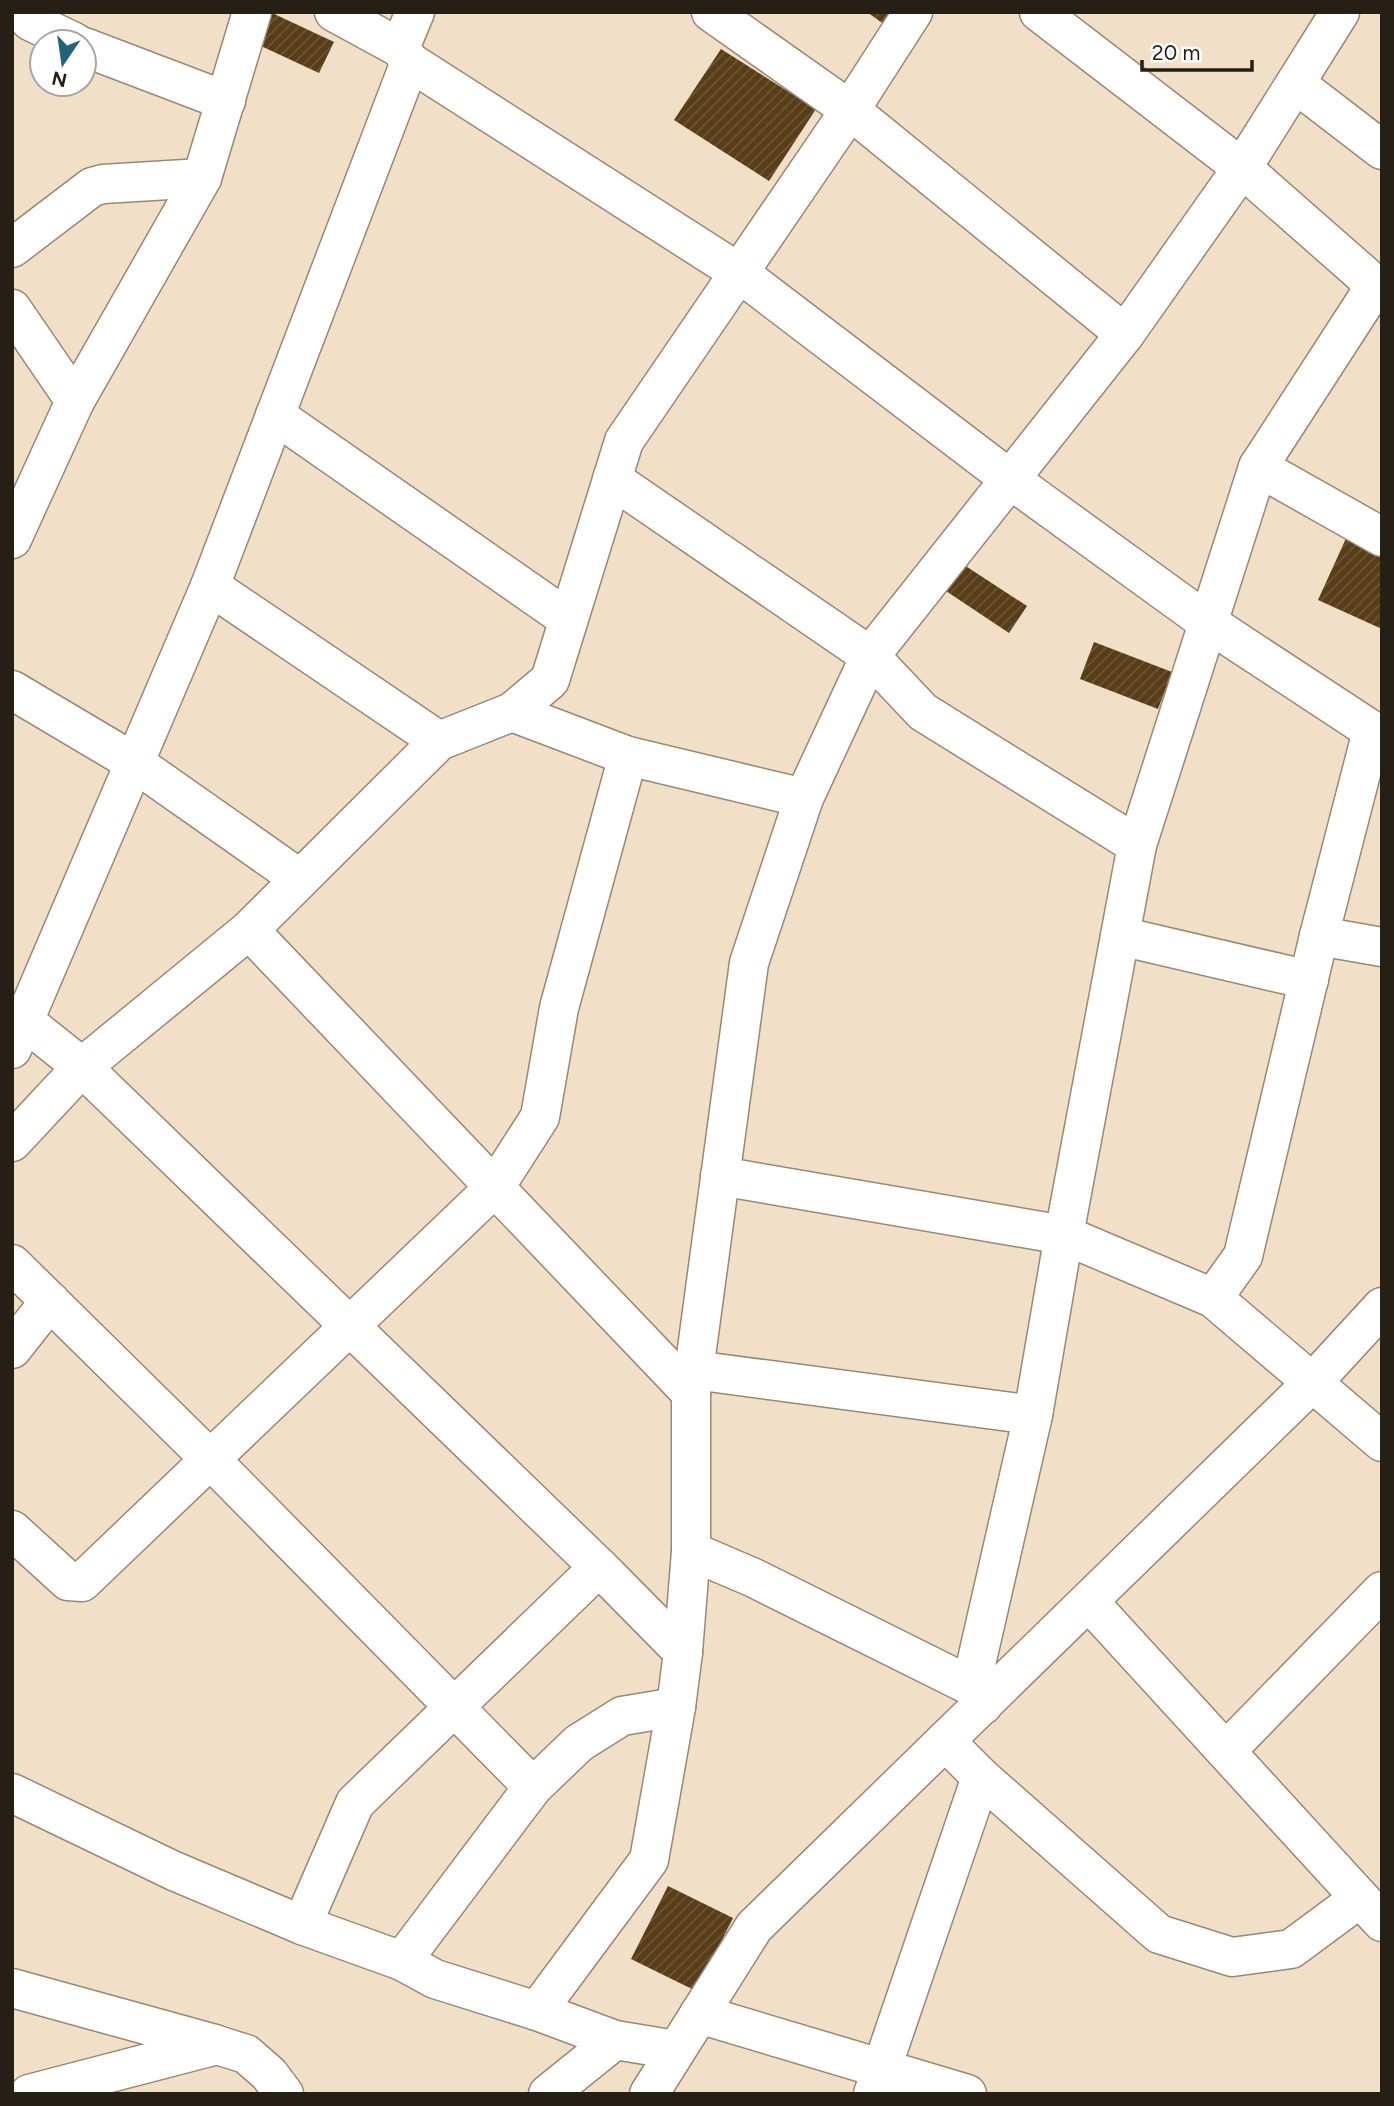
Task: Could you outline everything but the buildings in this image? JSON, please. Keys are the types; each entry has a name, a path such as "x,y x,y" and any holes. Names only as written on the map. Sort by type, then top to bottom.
{"street":[{"path":"22,12 30,21 45,28"},
{"path":"12,540 75,401 202,178 252,12"},
{"path":"334,12 405,55 738,272 1011,480 1207,622 1377,734 1319,936 1243,1256 1213,1298"},
{"path":"415,12 405,55 275,415 209,586 135,763 16,1028 82,1067 683,1652"},
{"path":"711,12 850,110 1125,334"},
{"path":"12,1142 82,1067 248,930 439,741 512,712 550,680 624,441 914,12"},
{"path":"977,1695 1033,1415 1137,845 1258,467 1368,297 1370,286 1365,276 1242,168 1039,12"},
{"path":"537,2011 649,1860 683,1652 691,1551 692,1381 749,963 804,797 870,656 1125,334 1242,168 1340,12"},
{"path":"98,52 226,101"},
{"path":"1296,84 1382,150"},
{"path":"12,248 92,187 202,178"},
{"path":"12,309 75,401"},
{"path":"275,415 568,619"},
{"path":"1258,467 1382,537"},
{"path":"612,479 870,656 923,712 1137,845"},
{"path":"209,586 439,741"},
{"path":"12,691 135,763 300,879"},
{"path":"512,712 628,756 804,797"},
{"path":"12,1530 68,1581 82,1582 495,1187 540,1117 559,1008 628,756"},
{"path":"248,930 495,1187 692,1381 1033,1415"},
{"path":"1120,936 1309,980"},
{"path":"1319,936 1382,947"},
{"path":"720,1176 1064,1235 1213,1298 1382,1443"},
{"path":"12,1264 211,1460 533,1787"},
{"path":"12,1349 50,1301"},
{"path":"649,2094 754,1927 945,1741 977,1695 1088,1602 1312,1382 1382,1307"},
{"path":"691,1551 754,1578 977,1695"},
{"path":"302,1924 355,1803 598,1567"},
{"path":"1226,1751 1382,1591"},
{"path":"945,1741 981,1777 1159,1934 1232,1957 1291,1949 1371,1910 1088,1602"},
{"path":"402,1961 533,1787 579,1743 622,1716 676,1707"},
{"path":"877,2081 981,1777"},
{"path":"12,1793 174,1871 302,1924 402,1961 435,1979 537,2011 615,2040 676,2050"},
{"path":"12,1988 246,2054 269,2074 284,2094"},
{"path":"699,2014 877,2081 967,2094"},
{"path":"548,2094 615,2040"},
{"path":"29,2094 126,2082 217,2045"}]}
